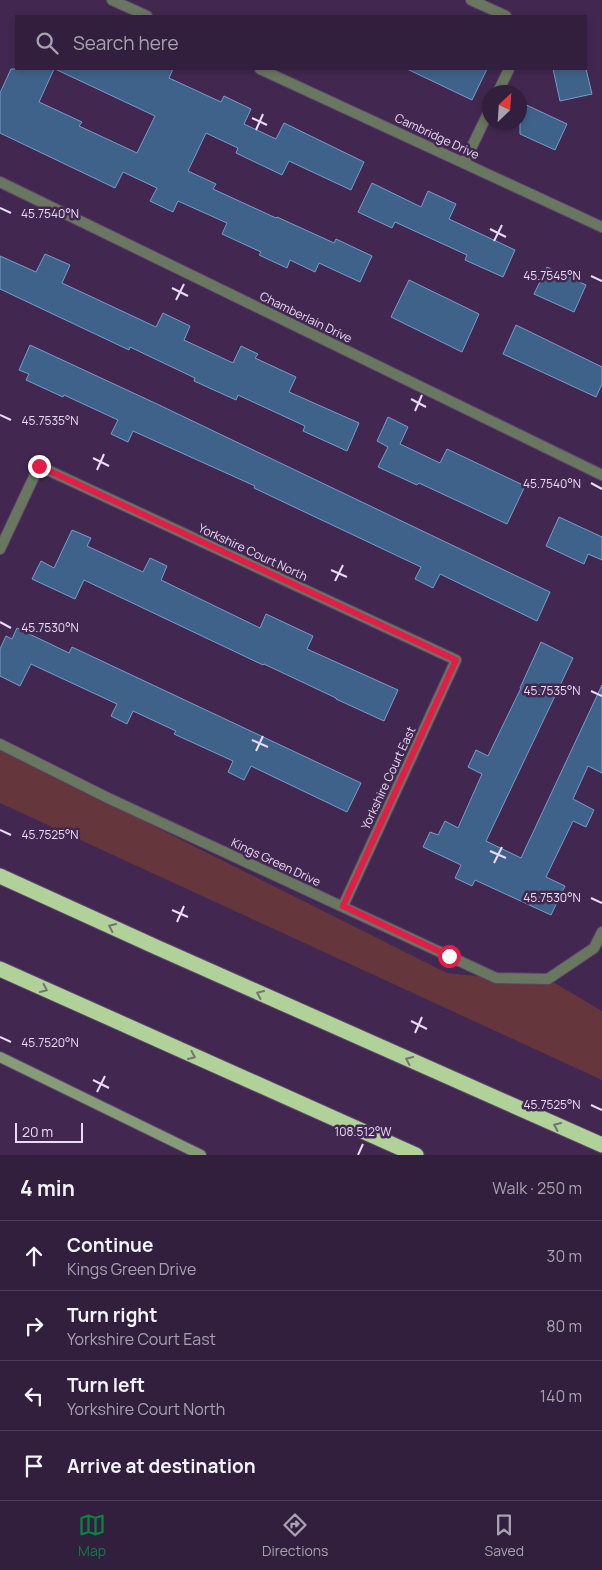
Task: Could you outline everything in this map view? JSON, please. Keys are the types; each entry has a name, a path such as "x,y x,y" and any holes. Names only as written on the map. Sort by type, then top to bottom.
{"highway":[{"path":"0,876 602,1145"},
{"path":"0,969 416,1155"}],"main road":[{"path":"0,1058 200,1155"}],"street":[{"path":"112,0 145,15"},
{"path":"471,0 504,15"},
{"name":"Cambridge Drive","path":"262,70 602,226"},
{"path":"501,85 509,70"},
{"path":"464,162 482,125"},
{"name":"Chamberlain Drive","path":"0,182 602,475"},
{"name":"Yorkshire Court North","path":"0,549 39,466 456,660"},
{"name":"Yorkshire Court East","path":"343,906 456,660"},
{"name":"Kings Green Drive","path":"0,744 108,798 496,978 548,979 594,948 602,932"}],"shaded area":[{"path":"0,749 447,973 496,978 548,979 602,1011 602,1080 0,803"}],"building":[{"path":"11,69 54,70 39,102 82,122 79,126 137,153 155,116 57,70 173,70 169,78 221,102 224,96 251,109 244,124 276,139 284,123 364,162 351,190 289,161 282,175 236,153 238,148 206,133 188,171 216,184 213,189 334,243 336,239 372,256 360,282 319,263 315,272 290,260 287,268 259,255 261,252 222,234 227,223 178,201 173,212 150,201 157,188 123,172 115,188 0,133 0,93"},
{"path":"409,70 487,70 472,100"},
{"path":"553,70 586,70 592,94 560,101"},
{"path":"527,105 567,124 555,150 520,134 520,130 527,130"},
{"path":"372,183 421,207 428,191 456,204 449,219 515,250 503,277 465,260 467,255 395,222 392,228 358,212"},
{"path":"45,254 70,265 62,283 156,327 163,313 190,326 184,340 233,363 241,346 258,354 255,358 296,377 289,392 359,423 347,451 303,431 305,426 238,395 236,400 194,381 195,378 130,347 129,350 0,289 0,256 36,272"},
{"path":"547,267 586,285 574,312 534,294"},
{"path":"409,280 479,314 462,352 391,317"},
{"path":"516,325 602,367 602,384 596,397 503,354"},
{"path":"30,345 550,592 537,621 440,574 433,588 415,579 421,567 254,488 255,486 133,431 128,442 111,434 118,420 26,380 29,374 19,370"},
{"path":"388,417 408,427 400,444 440,463 447,449 525,486 507,524 419,483 417,485 378,467 388,447 377,441"},
{"path":"559,517 602,537 602,560 588,554 584,564 546,546"},
{"path":"72,530 91,538 87,546 143,572 150,558 167,566 161,580 260,628 266,614 313,636 307,649 398,690 384,721 84,580 75,599 32,579 41,561 54,568"},
{"path":"17,628 69,653 72,647 361,783 347,812 251,766 244,780 228,772 233,761 174,734 176,731 133,711 127,724 111,716 117,704 31,664 20,686 0,676 0,649 6,636 12,639"},
{"path":"541,642 573,658 486,841 521,858 602,685 602,773 588,766 573,799 594,810 586,827 573,821 546,877 565,886 551,915 475,880 472,886 455,878 461,865 423,847 430,832 438,835 445,821 458,828 482,774 468,767 476,750 488,756"}],"route":[{"path":"39,466 456,660 343,906 449,956"}]}
